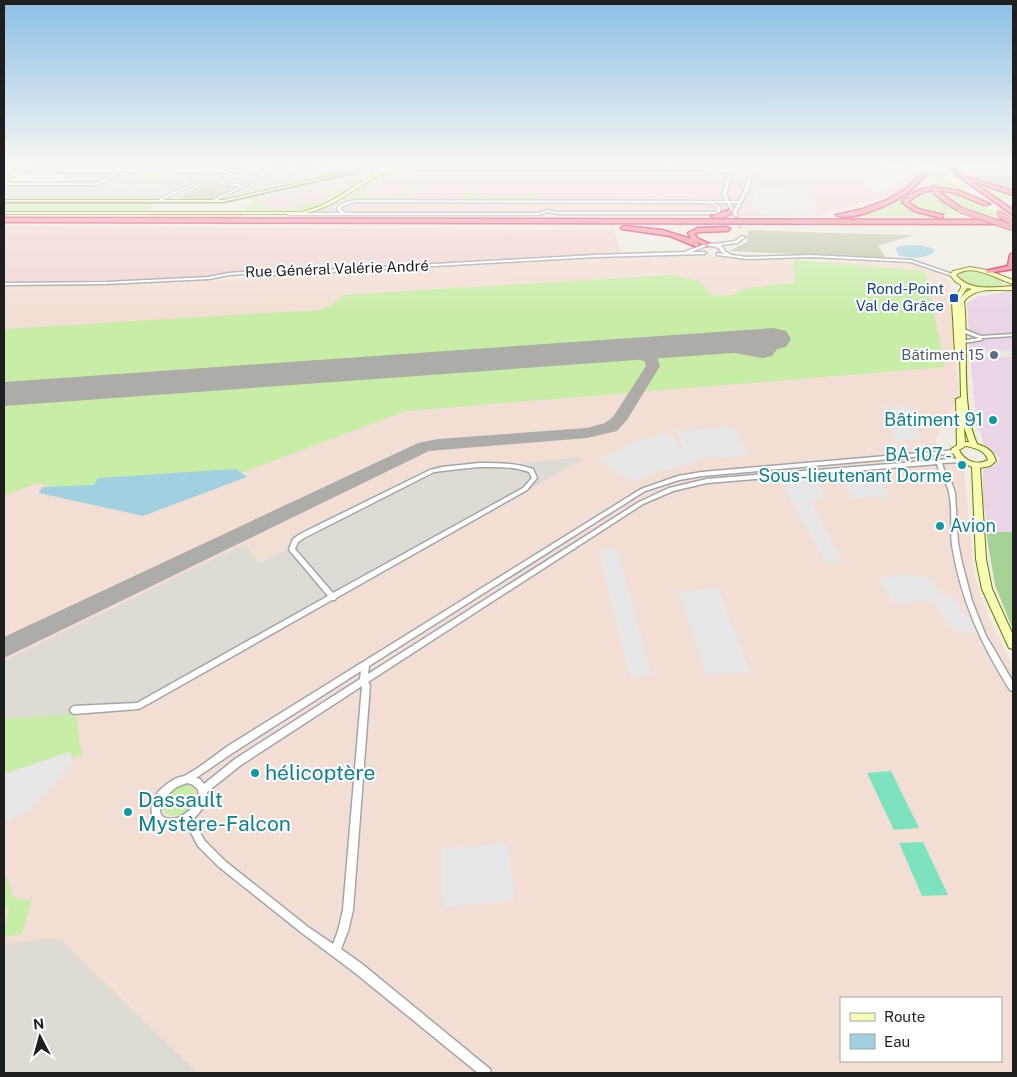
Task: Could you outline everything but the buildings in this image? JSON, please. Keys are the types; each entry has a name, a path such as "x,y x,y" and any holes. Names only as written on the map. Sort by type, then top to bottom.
{"highway":[{"path":"361,220 724,215"},
{"path":"777,218 840,215"},
{"path":"941,215 967,218"},
{"path":"978,215 1013,226"},
{"path":"1001,215 1013,226"},
{"path":"578,218 967,218 1008,215"},
{"path":"4,220 361,220 1013,226"},
{"path":"4,224 1013,226"},
{"path":"490,224 624,228 1013,226"},
{"path":"624,228 672,235 697,248"},
{"path":"706,244 694,239 691,233 707,229 751,228"},
{"path":"988,271 1011,268 1013,255"}],"main road":[{"path":"1013,282 988,271 970,268 955,273 964,284 978,288 1013,288"},
{"path":"1002,289 1008,285 1005,280"},
{"path":"974,445 968,436 965,404 962,299 972,290 978,288"},
{"path":"961,444 974,445 987,451 993,458 990,464 976,465 963,460 955,452 956,447 961,444"},
{"path":"976,465 981,559 987,589 1013,645"}],"street":[{"path":"741,230 743,237"},
{"path":"697,248 711,254 739,242 743,237"},
{"path":"706,244 715,245 736,242 743,237"},
{"name":"Rue Général Valérie André","path":"670,254 706,244"},
{"name":"Rue Général Valérie André","path":"715,245 731,256"},
{"name":"Rue Général Valérie André","path":"4,284 138,282 209,278 256,272 275,274 324,272 670,254 711,254 747,258 811,256 905,261 955,273"},
{"path":"961,444 962,335 955,302 964,288 964,284"},
{"path":"962,335 981,337 1013,336"},
{"path":"962,335 978,339 1013,336"},
{"path":"187,779 197,782 203,790 202,802 199,808 188,818 171,823 164,822 156,812 156,804 164,789 171,784 187,779 643,490 665,481 702,474 955,452"},
{"path":"203,790 238,762 641,503 671,488 707,481 963,460"},
{"path":"940,462 940,470 948,478 952,492 955,540 968,603 990,650 1013,688"},
{"path":"74,710 138,706 332,598 526,490 533,484 536,476 534,472 528,468 498,464 433,471 302,536 295,541 292,549 332,598"},
{"path":"335,951 343,931 348,910 366,685 364,681 365,665"},
{"path":"188,818 201,843 222,864 305,930 358,968 486,1073"}],"shaded area":[{"path":"678,215 808,215 776,216"},
{"path":"4,226 614,230 621,254 152,280 4,281"},
{"path":"748,231 913,235 878,246 886,258 729,251 747,242"},
{"path":"652,255 710,255 747,259 914,264 932,269 950,281 959,398 938,432 936,441 940,450 952,463 964,471 974,574 995,632 1013,665 1013,1073 4,1073 4,286 151,284"},
{"path":"1013,291 1013,532 986,532 988,525 983,504 983,470 998,463 1000,458 984,446 981,432 977,430 967,303 977,297"},
{"name":"Bâtiment 15","path":"1013,350 1013,357 977,357 973,353 973,351"},
{"path":"885,405 912,409 921,438 897,442 893,437"},
{"path":"733,427 750,455 699,459 691,464 652,473 632,482 599,459 643,437 649,440 663,433 678,442 674,444 681,448 683,447 675,431"},
{"path":"578,457 582,460 139,710 4,719 4,661 244,544 260,563 436,473"},
{"path":"875,474 892,497 854,499 838,476"},
{"path":"815,479 827,499 810,500 843,562 826,563 780,481"},
{"path":"617,548 652,675 630,677 598,549"},
{"path":"913,575 930,578 942,596 952,596 980,635 970,635 966,630 953,631 932,601 895,604 878,578"},
{"path":"718,588 750,672 706,675 678,591"},
{"path":"70,752 73,762 28,812 4,821 4,774"},
{"path":"509,843 514,900 442,908 441,849"},
{"path":"51,938 62,941 197,1073 4,1073 4,944"}],"green space":[{"path":"927,215 933,217 837,216"},
{"path":"975,215 998,216 977,216"},
{"path":"793,260 925,271 945,367 406,411 148,508 37,483 4,496 4,329 320,310 333,305 343,295 672,275 698,281 713,296 733,295 746,288 795,283"},
{"path":"966,271 992,274 1003,284 999,287 987,289 969,284 959,278 959,273"},
{"path":"986,532 1013,532 1013,630 995,585"},
{"path":"71,714 77,719 80,746 84,754 72,759 69,752 4,774 4,719"},
{"path":"891,771 919,828 894,830 867,773"},
{"path":"183,784 188,784 195,789 194,801 191,807 187,811 176,815 164,812 162,802 164,798"},
{"path":"923,842 948,895 922,896 899,843"},
{"path":"4,873 14,898 21,900 32,899 22,934 4,937 9,908 4,907"}],"water":[{"path":"919,245 933,248 935,251 927,256 912,258 898,255 896,249 898,246"},
{"path":"236,469 247,477 143,516 39,493 42,487 94,485 98,478"}],"taxiway":[{"path":"708,344 762,354 767,353 770,349 763,340 747,335 730,337 724,343"},
{"path":"4,648 424,447 438,444 587,433 611,427 619,420 653,366 652,360 636,352 617,350"}],"runway":[{"path":"4,394 773,339"}],"tunnel":[{"path":"736,216 741,230"}],"place":[{"name":"Rond-Point Val de Grâce","path":"954,298"},
{"name":"Bâtiment 15","path":"994,355"},
{"name":"Bâtiment 91","path":"993,420"},
{"name":"BA 107 - Sous-lieutenant Dorme","path":"962,465"},
{"name":"Avion","path":"940,526"},
{"name":"hélicoptère","path":"255,773"},
{"name":"Dassault Mystère-Falcon","path":"128,812"}]}
